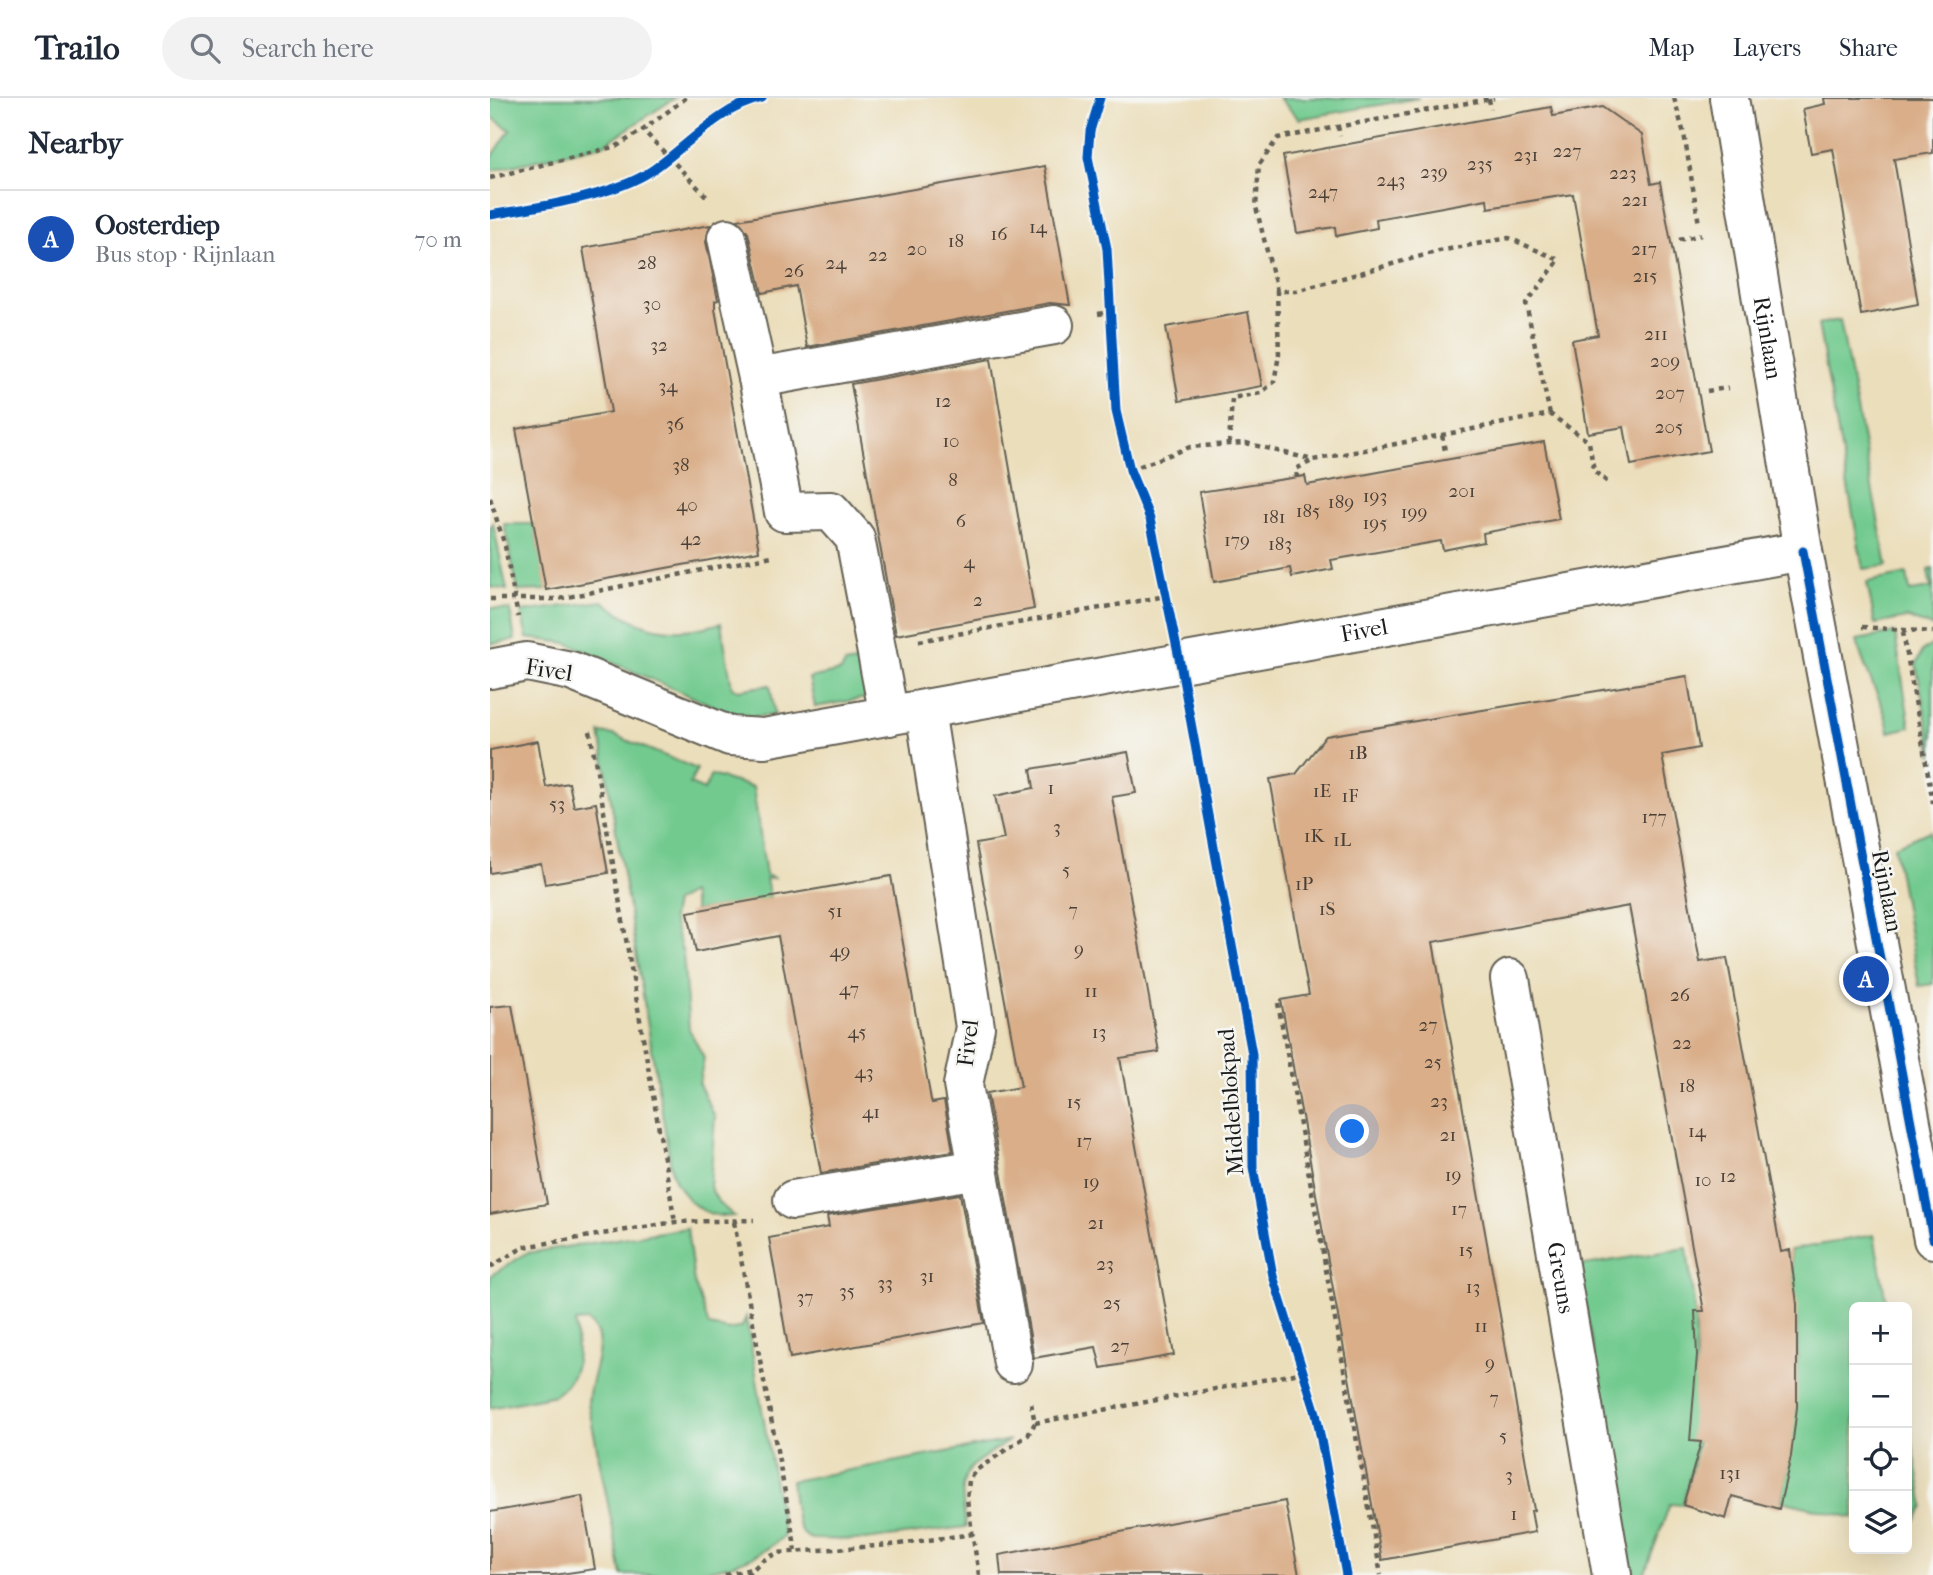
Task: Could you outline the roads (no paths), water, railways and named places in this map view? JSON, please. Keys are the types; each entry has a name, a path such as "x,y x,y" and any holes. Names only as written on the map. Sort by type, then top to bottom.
{"street":[{"name":"Rijnlaan","path":"1729,98 1802,551 1933,1239"},
{"name":"Fivel","path":"727,238 784,512 831,511 855,538 876,649 907,713 975,1027 963,1085 1013,1363"},
{"path":"758,378 1054,324"},
{"name":"Fivel","path":"490,669 527,662 571,671 730,736 764,738 1802,551"},
{"name":"Greuns","path":"1510,979 1612,1575"},
{"path":"793,1200 978,1169"}],"place":[{"name":"Oosterdiep","path":"1866,979"}]}
